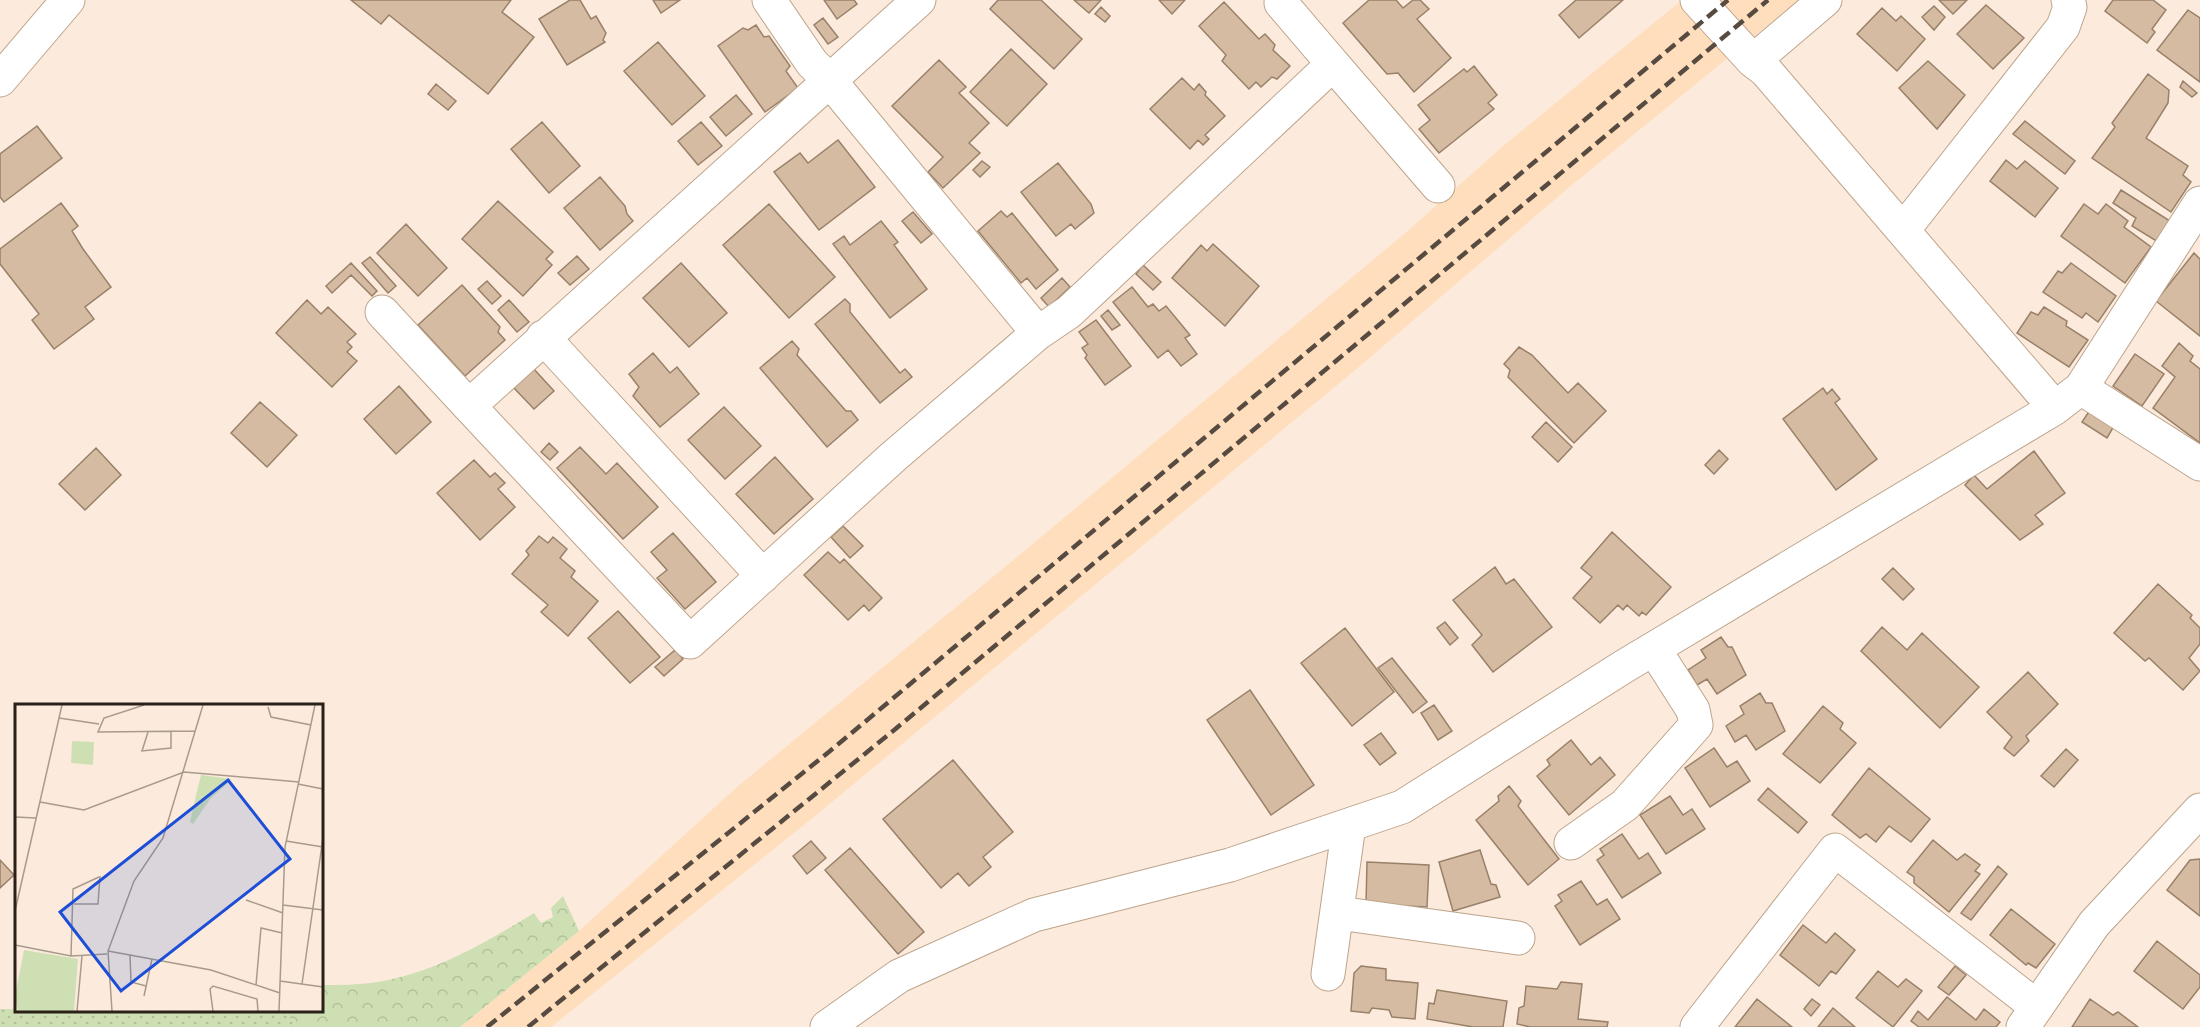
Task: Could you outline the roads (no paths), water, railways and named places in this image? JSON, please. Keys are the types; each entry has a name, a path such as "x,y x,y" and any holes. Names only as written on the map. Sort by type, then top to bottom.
{"street":[{"path":"0,80 68,0"},
{"path":"769,0 812,63 831,82 1038,333"},
{"path":"469,406 920,0"},
{"path":"1697,0 1753,61 1766,71 2055,408"},
{"path":"1753,61 1825,0"},
{"path":"1904,230 2063,27 2070,7 2068,0"},
{"path":"1281,1 1438,186"},
{"path":"382,312 690,642 892,457 1038,333 1069,312 1333,64"},
{"path":"827,1027 899,976 1034,915 1230,865 1402,807 1654,649 2055,408 2081,388 2200,203"},
{"path":"543,337 763,576"},
{"path":"2081,388 2200,464"},
{"path":"1571,843 1625,806 1696,725 1693,710 1654,649"},
{"path":"1697,1027 1835,850 2030,1017 2094,924 2200,810"},
{"path":"1328,974 1349,825"},
{"path":"1338,913 1518,938"}],"railway":[{"path":"487,1027 830,751 1728,0"},
{"path":"528,1027 893,731 1768,0"}]}
